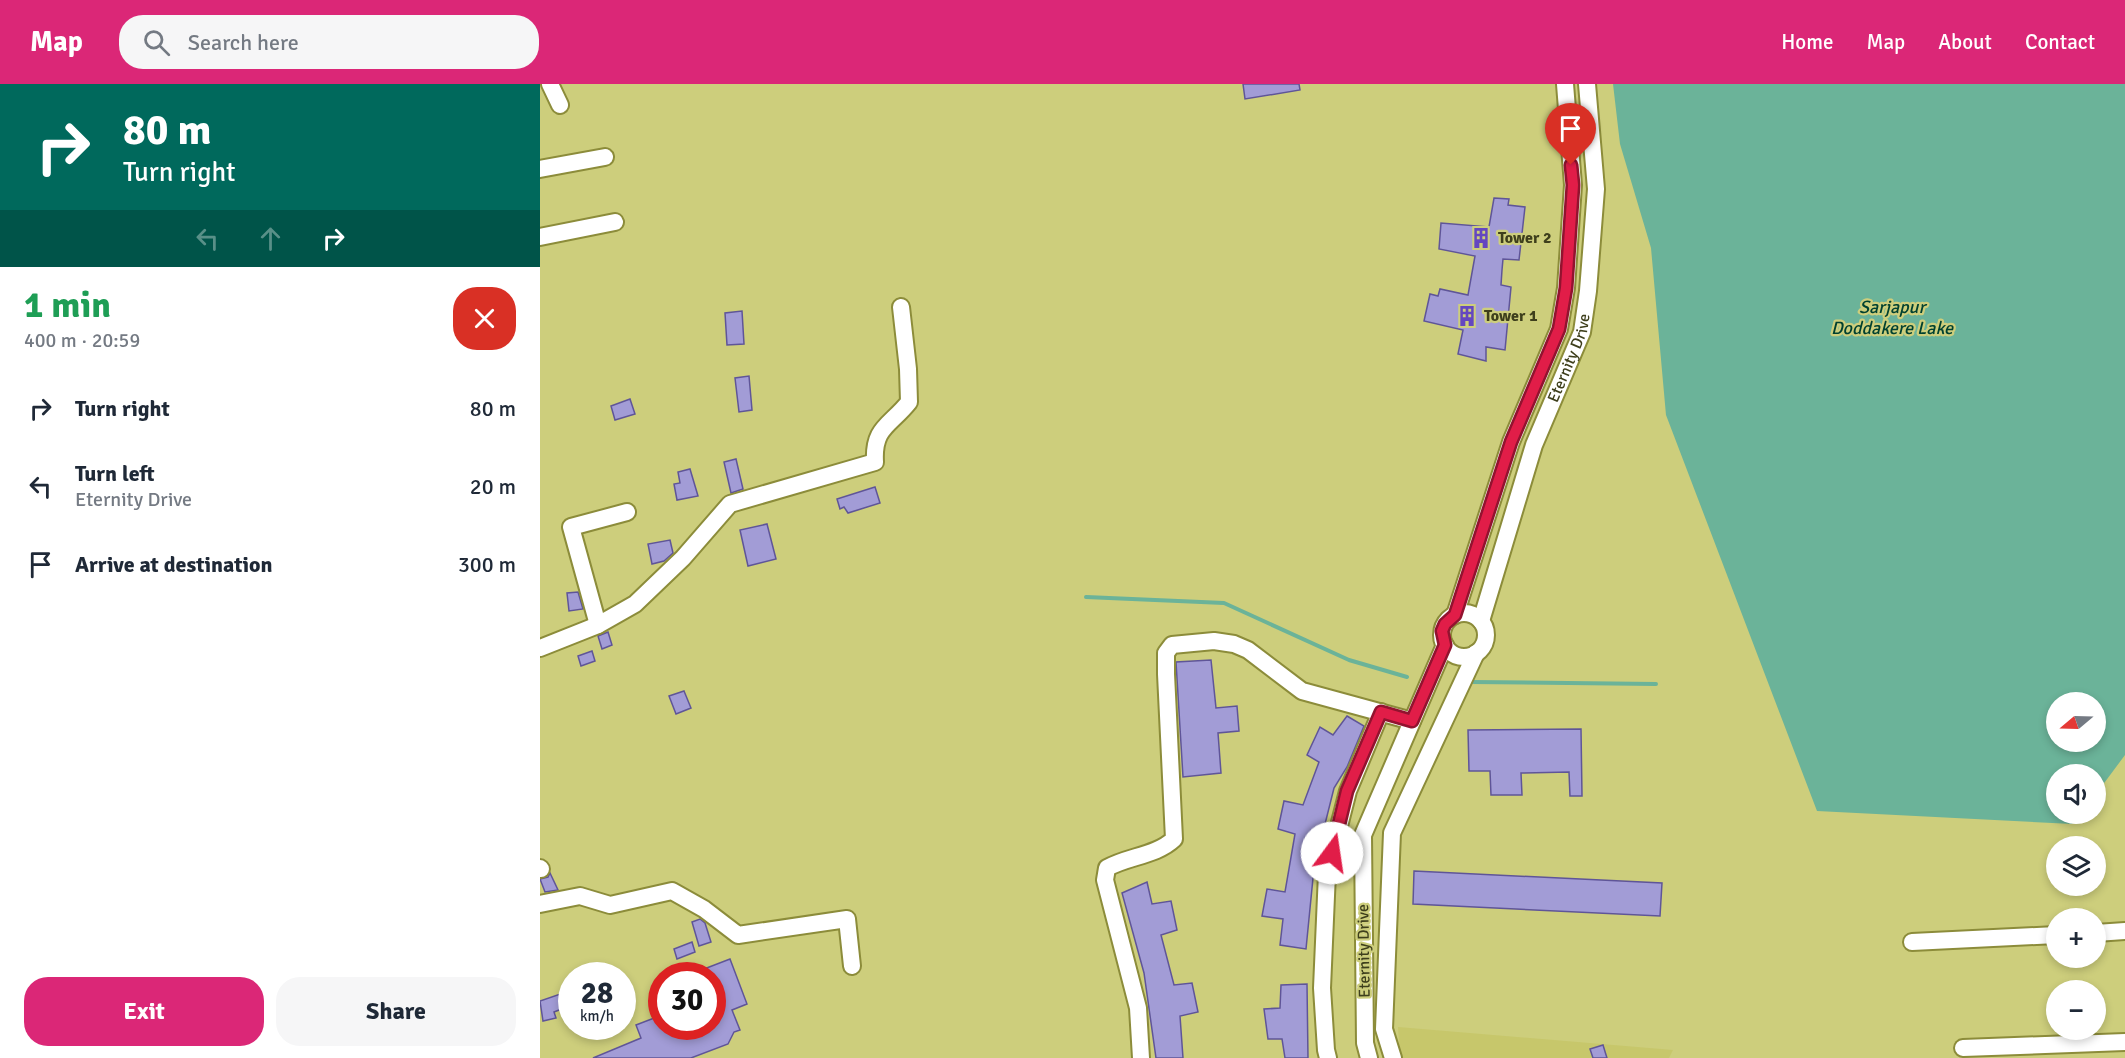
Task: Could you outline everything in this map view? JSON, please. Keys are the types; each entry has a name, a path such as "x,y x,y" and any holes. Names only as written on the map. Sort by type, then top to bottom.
{"street":[{"path":"550,84 560,105"},
{"name":"Eternity Drive","path":"1369,1058 1365,1043 1363,835 1445,645 1442,631 1449,618 1455,615 1511,442 1559,329 1566,288 1573,185 1565,84"},
{"name":"Eternity Drive","path":"1393,1058 1384,1029 1392,833 1476,653 1482,648 1486,634 1481,621 1534,445 1582,332 1588,291 1596,189 1587,84"},
{"path":"540,169 605,157"},
{"path":"540,237 615,222"},
{"path":"540,648 598,625 635,604 683,558 730,504 875,462 874,448 877,437 909,402 901,307"},
{"path":"598,625 571,527 627,512"},
{"path":"1455,615 1469,614 1481,621"},
{"path":"1141,1058 1138,1008 1105,880 1107,868 1118,862 1165,847 1174,839 1166,653 1172,645 1214,641 1234,644 1248,650 1302,691 1412,721"},
{"path":"1445,645 1449,651 1463,657 1476,653"},
{"path":"1328,1058 1322,988 1327,873 1347,791 1381,712"},
{"path":"540,904 580,896 610,905 672,891 704,909 738,934 847,919 852,966"},
{"path":"1364,898 1389,903"},
{"path":"2106,933 2125,932"},
{"path":"1912,942 2046,935"},
{"path":"1963,1048 2012,1052 2125,1042"}],"shaded area":[{"path":"1398,1027 1673,1050 1669,1058 1400,1058"}],"water":[{"name":"Sarjapur Doddakere Lake","path":"1613,84 2125,84 2125,755 2106,781 2106,764 2046,764 2046,823 1817,811 1666,415 1651,248 1620,144"}],"building":[{"path":"1243,84 1299,84 1300,90 1245,99"},
{"path":"1494,198 1509,199 1508,205 1525,207 1519,260 1503,259 1501,285 1511,287 1505,350 1486,347 1486,361 1458,354 1463,330 1424,321 1430,294 1438,296 1440,289 1468,295 1475,256 1439,249 1441,223 1489,227"},
{"path":"742,311 744,344 727,345 725,313"},
{"path":"749,376 752,410 739,412 735,378"},
{"path":"630,399 635,414 615,420 611,406"},
{"path":"736,459 743,489 731,493 724,462"},
{"path":"690,469 698,496 677,500 674,484 680,483 678,472"},
{"path":"875,487 880,503 848,513 844,507 840,509 837,499"},
{"path":"767,524 776,559 748,566 740,530"},
{"path":"670,540 673,553 664,561 652,564 648,544"},
{"path":"578,592 583,609 569,611 567,593"},
{"path":"608,632 612,645 602,649 598,636"},
{"path":"592,651 595,661 581,666 578,656"},
{"path":"1211,660 1216,708 1237,706 1239,731 1218,733 1221,773 1183,777 1176,662"},
{"path":"684,691 691,708 676,714 669,696"},
{"path":"1347,716 1364,726 1347,767 1334,788 1314,868 1306,949 1280,945 1283,919 1262,916 1267,889 1285,892 1295,834 1278,829 1284,801 1303,805 1319,762 1307,755 1320,727 1333,735"},
{"path":"1581,729 1582,796 1570,796 1569,772 1521,773 1522,795 1491,795 1490,771 1469,771 1468,730"},
{"path":"1414,871 1662,883 1660,916 1413,904"},
{"path":"550,873 558,890 545,892 540,879 548,877"},
{"path":"1147,882 1152,904 1171,901 1177,930 1161,935 1174,985 1192,983 1198,1012 1180,1016 1183,1058 1156,1058 1144,973 1122,893"},
{"path":"700,919 705,923 711,942 699,946 692,922"},
{"path":"692,942 695,952 677,959 674,949"},
{"path":"730,959 747,1004 732,1010 740,1030 734,1032 728,1044 691,1058 593,1058 641,1038 636,1025 648,1020 648,1040 726,1040 726,962 722,962"},
{"path":"1307,984 1308,1058 1285,1058 1282,1039 1268,1039 1264,1009 1280,1008 1281,985"},
{"path":"558,995 558,1010 554,1012 556,1018 543,1021 540,1001"},
{"path":"1603,1045 1607,1058 1593,1058 1590,1049"}],"waterway":[{"path":"1086,597 1224,603 1349,660 1407,677"},
{"path":"1471,682 1656,684"}],"place":[{"name":"Tower 2","path":"1481,238"},
{"name":"Tower 1","path":"1467,316"}],"route":[{"path":"1332,853 1347,791 1381,712 1412,721 1445,645 1442,631 1449,618 1455,615 1511,442 1559,329 1566,288 1573,185 1571,165"}]}
